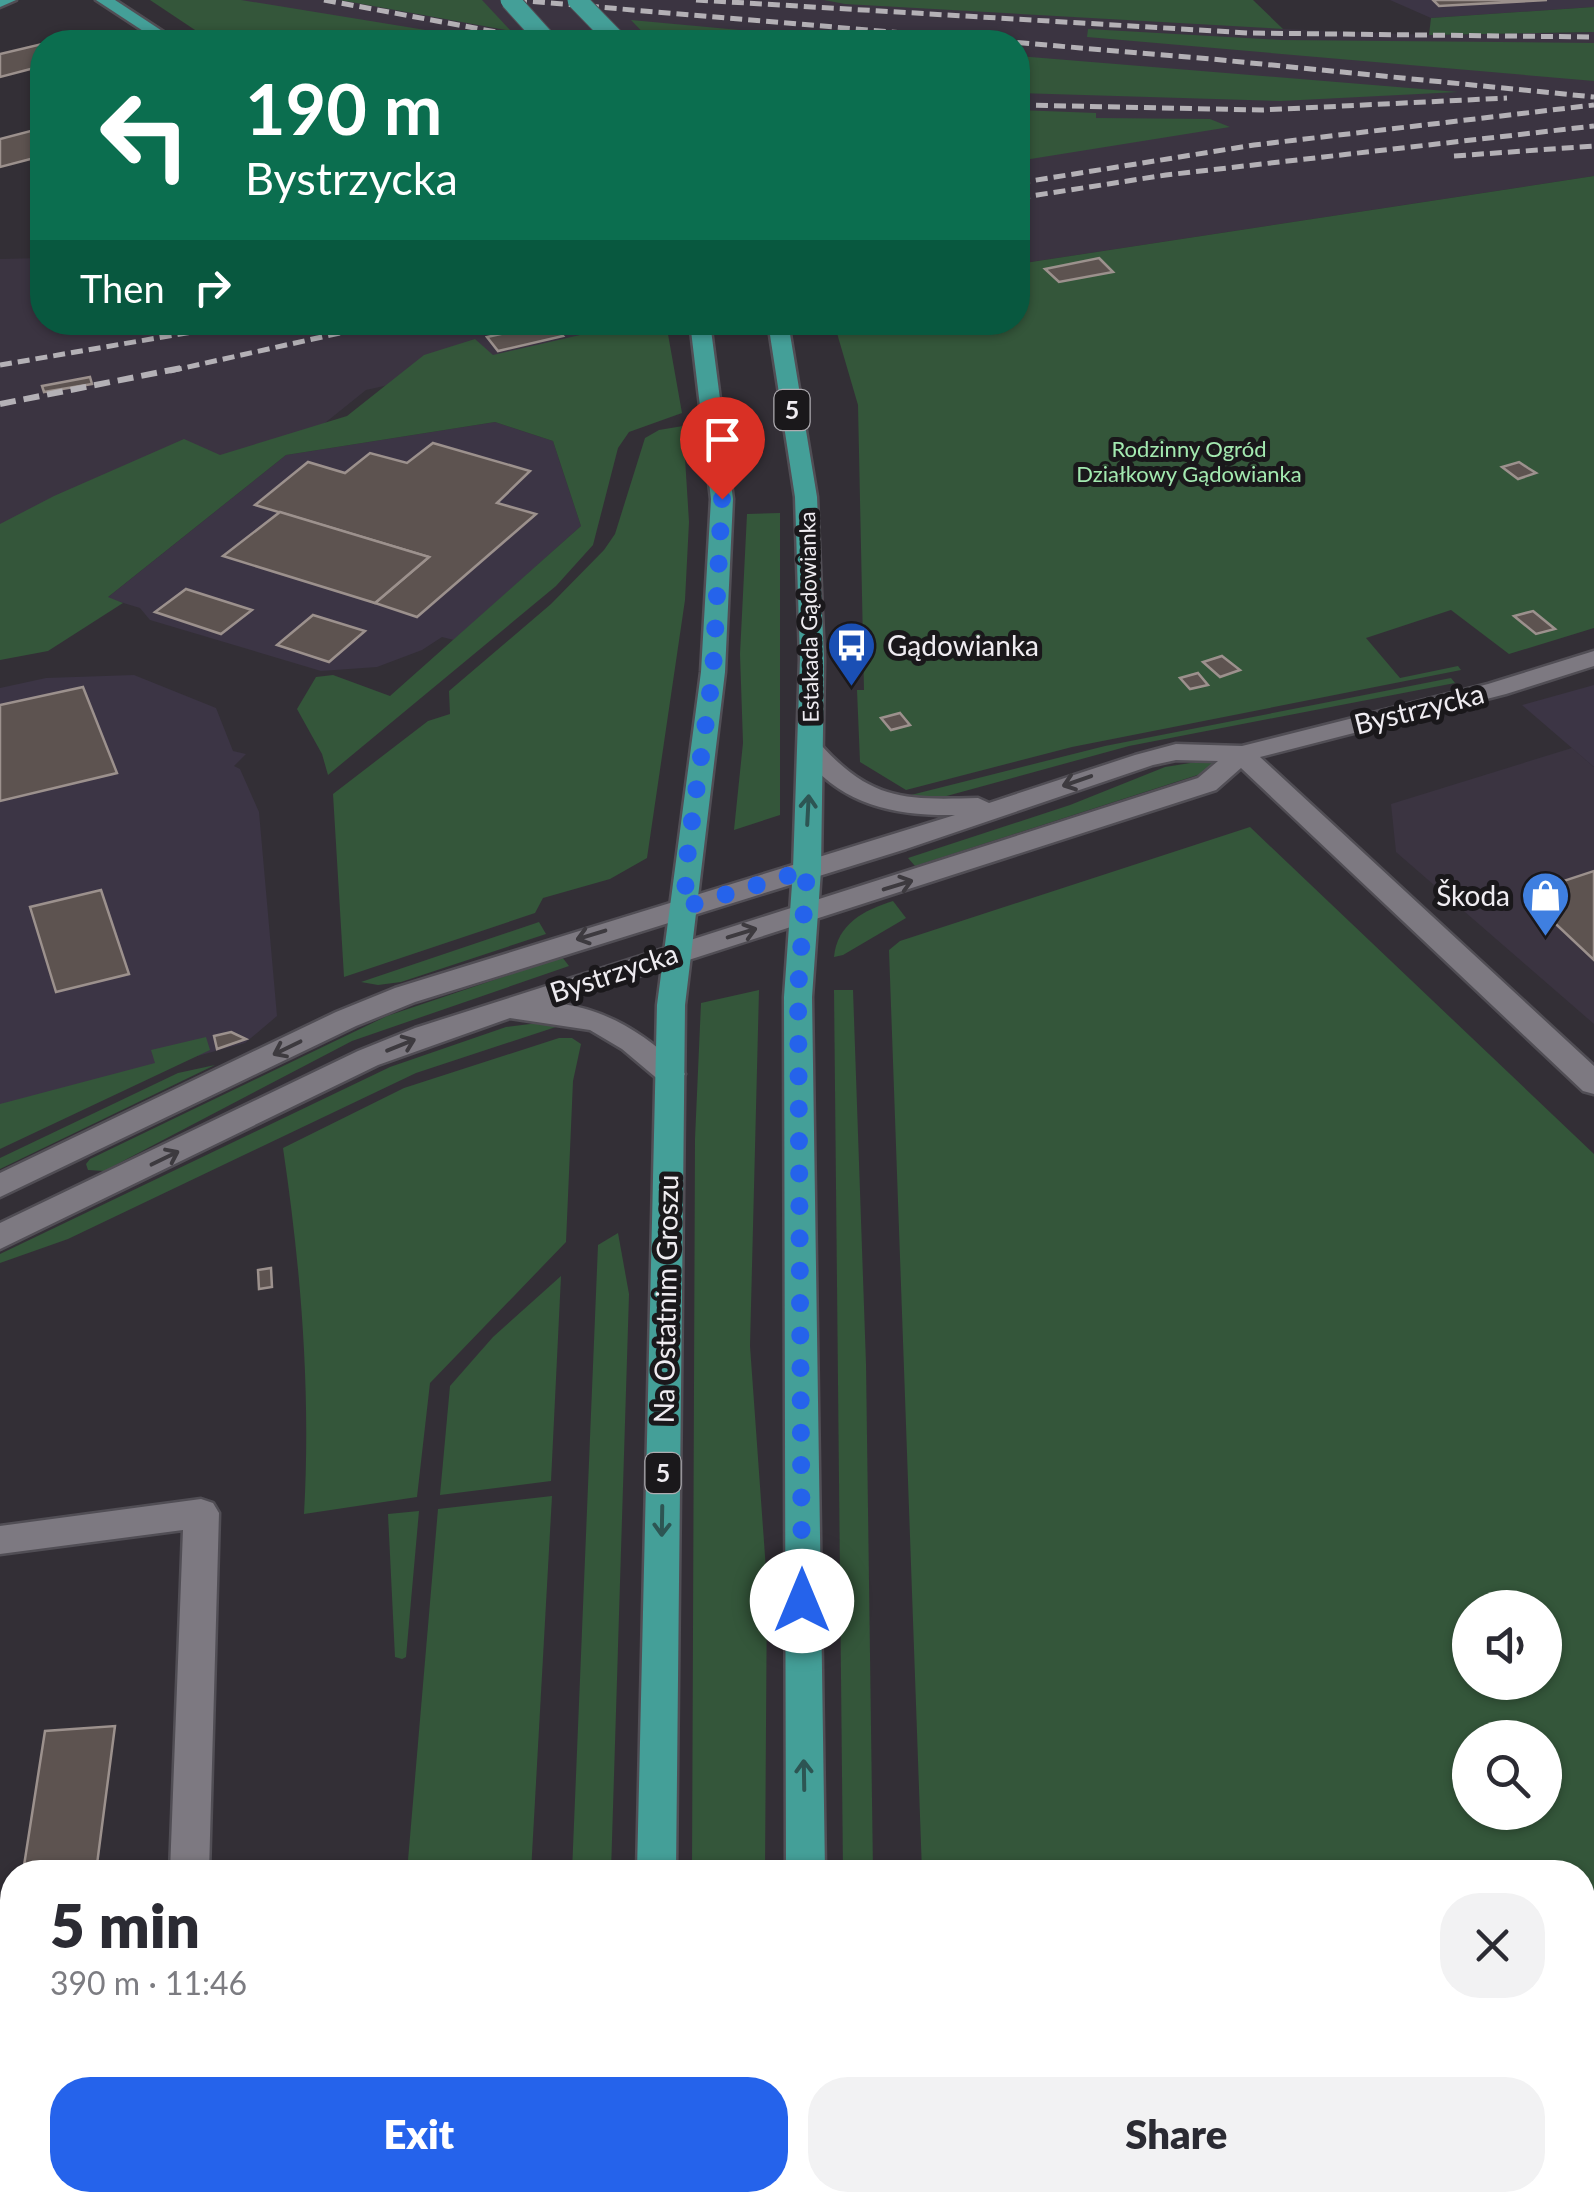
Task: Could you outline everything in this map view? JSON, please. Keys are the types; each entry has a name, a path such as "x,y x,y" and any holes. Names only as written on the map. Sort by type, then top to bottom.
{"main road":[{"path":"0,2 8,0"},
{"path":"104,0 152,30"},
{"path":"510,0 537,30"},
{"path":"577,0 606,30"},
{"name":"5","path":"684,907 688,849 713,672 722,499 702,335"},
{"name":"Estakada Gądowianka","path":"780,335 806,497 812,750 805,914"},
{"name":"Na Ostatnim Groszu","path":"656,1860 672,1001 684,907"},
{"name":"5","path":"805,914 798,1014 806,1860"}],"street":[{"name":"Bystrzycka","path":"0,1186 346,1019 405,995 1176,752 1242,754 1497,690 1594,658"},
{"path":"812,750 850,790 903,808 1011,804"},
{"path":"1242,754 1290,804 1540,1028 1594,1084"},
{"name":"Bystrzycka","path":"0,1237 368,1058 498,1010 1207,784 1242,754"},
{"path":"498,1010 567,1013 595,1019 629,1037 670,1074"},
{"path":"86,1145 69,1162 68,1178 85,1187 112,1183"},
{"path":"0,1540 201,1513 189,1860"}],"shaded area":[{"path":"187,0 946,0 1283,29 1429,35 1594,32 1594,176 1030,262 1030,30 378,30"},
{"path":"1390,0 1594,0 1594,7 1431,18"},
{"path":"30,258 30,335 616,335 366,390 107,598 0,645 0,259"},
{"path":"495,422 553,441 581,526 454,640 442,637 422,650 377,667 321,671 150,620 140,608 107,598 286,455"},
{"path":"134,675 216,708 233,751 246,754 234,766 240,769 259,812 277,1016 245,1043 0,1110 0,688 46,678"},
{"path":"1594,685 1594,767 1522,705"},
{"name":"Škoda","path":"1572,748 1594,767 1594,1024 1396,852 1391,804"}],"green space":[{"path":"150,0 241,0 425,30 195,30"},
{"path":"340,0 482,0 510,30"},
{"path":"824,0 1253,0 1283,29 845,4"},
{"path":"1594,7 1594,32 1429,35 1431,18"},
{"path":"631,20 740,30 641,30"},
{"path":"1088,29 1281,40 1594,43 1594,81 1087,37"},
{"path":"1030,57 1458,92 1281,101 1030,93"},
{"path":"1030,110 1096,113 1096,118 1210,119 1230,127 1030,159"},
{"name":"Rodzinny Ogród Działkowy Gądowianka","path":"1594,176 1594,628 1509,654 1451,610 1366,638 1400,678 1458,666 1461,670 1072,747 906,790 860,762 857,690 864,690 858,405 838,335 1030,335 1030,262"},
{"path":"580,335 668,335 682,413 629,432 618,448 593,545 556,586 328,775 322,754 297,709 316,677 333,675 390,696 581,526 553,441 495,422 286,455 108,597 123,603 48,651 0,660 0,524 184,439 220,455 347,416 424,355 475,339 493,355"},
{"path":"683,426 689,522 685,600 647,858 610,879 543,898 535,913 344,977 333,794 428,721 450,714 449,691 551,604 604,550 615,534 645,438 659,430"},
{"path":"780,513 780,815 734,830 743,743 740,654 747,514"},
{"path":"1451,678 1455,683 1129,746 943,797 899,798 1105,746"},
{"path":"1209,760 1217,765 1210,771 915,866 908,858 1070,805 1165,767"},
{"path":"1250,827 1594,1154 1594,1860 922,1860 889,950 900,941"},
{"path":"893,901 906,918 834,957 846,927 872,909"},
{"path":"539,922 546,934 401,982 361,982"},
{"path":"562,957 569,966 352,1041 104,1171 88,1170 86,1164 90,1159 387,1016"},
{"path":"759,990 750,1346 767,1584 765,1860 692,1860 695,1139 701,1003"},
{"path":"834,990 853,990 866,1364 873,1860 843,1860"},
{"path":"565,1024 416,1073 68,1239 0,1263 0,1254 390,1067 506,1027"},
{"path":"206,1037 210,1050 0,1149 0,1104 155,1063 151,1050"},
{"path":"559,1038 572,1038 581,1044 573,1081 566,1242 430,1383 417,1497 304,1514 303,1330 283,1148 404,1088"},
{"path":"215,1065 0,1169 0,1158 178,1073"},
{"path":"618,1233 629,1294 611,1860 572,1860 598,1245"},
{"path":"561,1276 551,1481 440,1495 450,1386 493,1337"},
{"path":"552,1496 532,1860 408,1860 438,1509"},
{"path":"419,1511 406,1657 402,1659 395,1657 388,1514"}],"building":[{"path":"1433,0 1547,0 1439,6"},
{"path":"30,47 30,69 0,77 0,54"},
{"path":"30,131 30,159 0,167 0,139"},
{"path":"1099,258 1113,272 1059,282 1045,269"},
{"path":"496,335 563,336 498,351 487,337"},
{"path":"90,377 92,384 44,392 42,386"},
{"path":"433,443 530,471 497,503 536,514 417,617 375,603 429,557 255,505 308,462 345,473 370,453 407,463"},
{"path":"1519,462 1536,473 1518,479 1502,467"},
{"path":"280,512 429,557 375,603 223,556"},
{"path":"186,589 252,610 221,634 155,612"},
{"path":"1533,611 1555,629 1536,634 1514,616"},
{"path":"313,615 365,631 329,662 277,645"},
{"path":"1222,656 1240,670 1220,677 1203,662"},
{"path":"1198,673 1208,685 1190,689 1180,678"},
{"path":"83,687 117,773 0,801 0,705"},
{"path":"900,713 910,725 891,730 881,718"},
{"path":"1594,871 1594,960 1524,894"},
{"path":"101,890 129,974 56,992 30,907"},
{"path":"231,1032 246,1039 217,1049 214,1036"},
{"path":"271,1268 272,1287 259,1289 258,1270"},
{"path":"115,1726 98,1860 25,1860 45,1731"}],"railway":[{"path":"324,0 485,30"},
{"path":"515,0 869,30"},
{"path":"696,0 1249,33 1594,37"},
{"path":"1030,44 1594,97"},
{"path":"1030,105 1262,110 1507,98"},
{"path":"1030,181 1254,145 1594,105"},
{"path":"1030,196 1166,175 1594,126"},
{"path":"1454,156 1594,146"},
{"path":"0,365 174,335"},
{"path":"170,371 331,335"},
{"path":"0,404 181,368"}],"place":[{"name":"Gądowianka","path":"852,688"},
{"name":"Škoda","path":"1545,938"}],"route":[{"path":"722,499 713,672 688,849 684,907 807,870 798,990 802,1601"}]}
